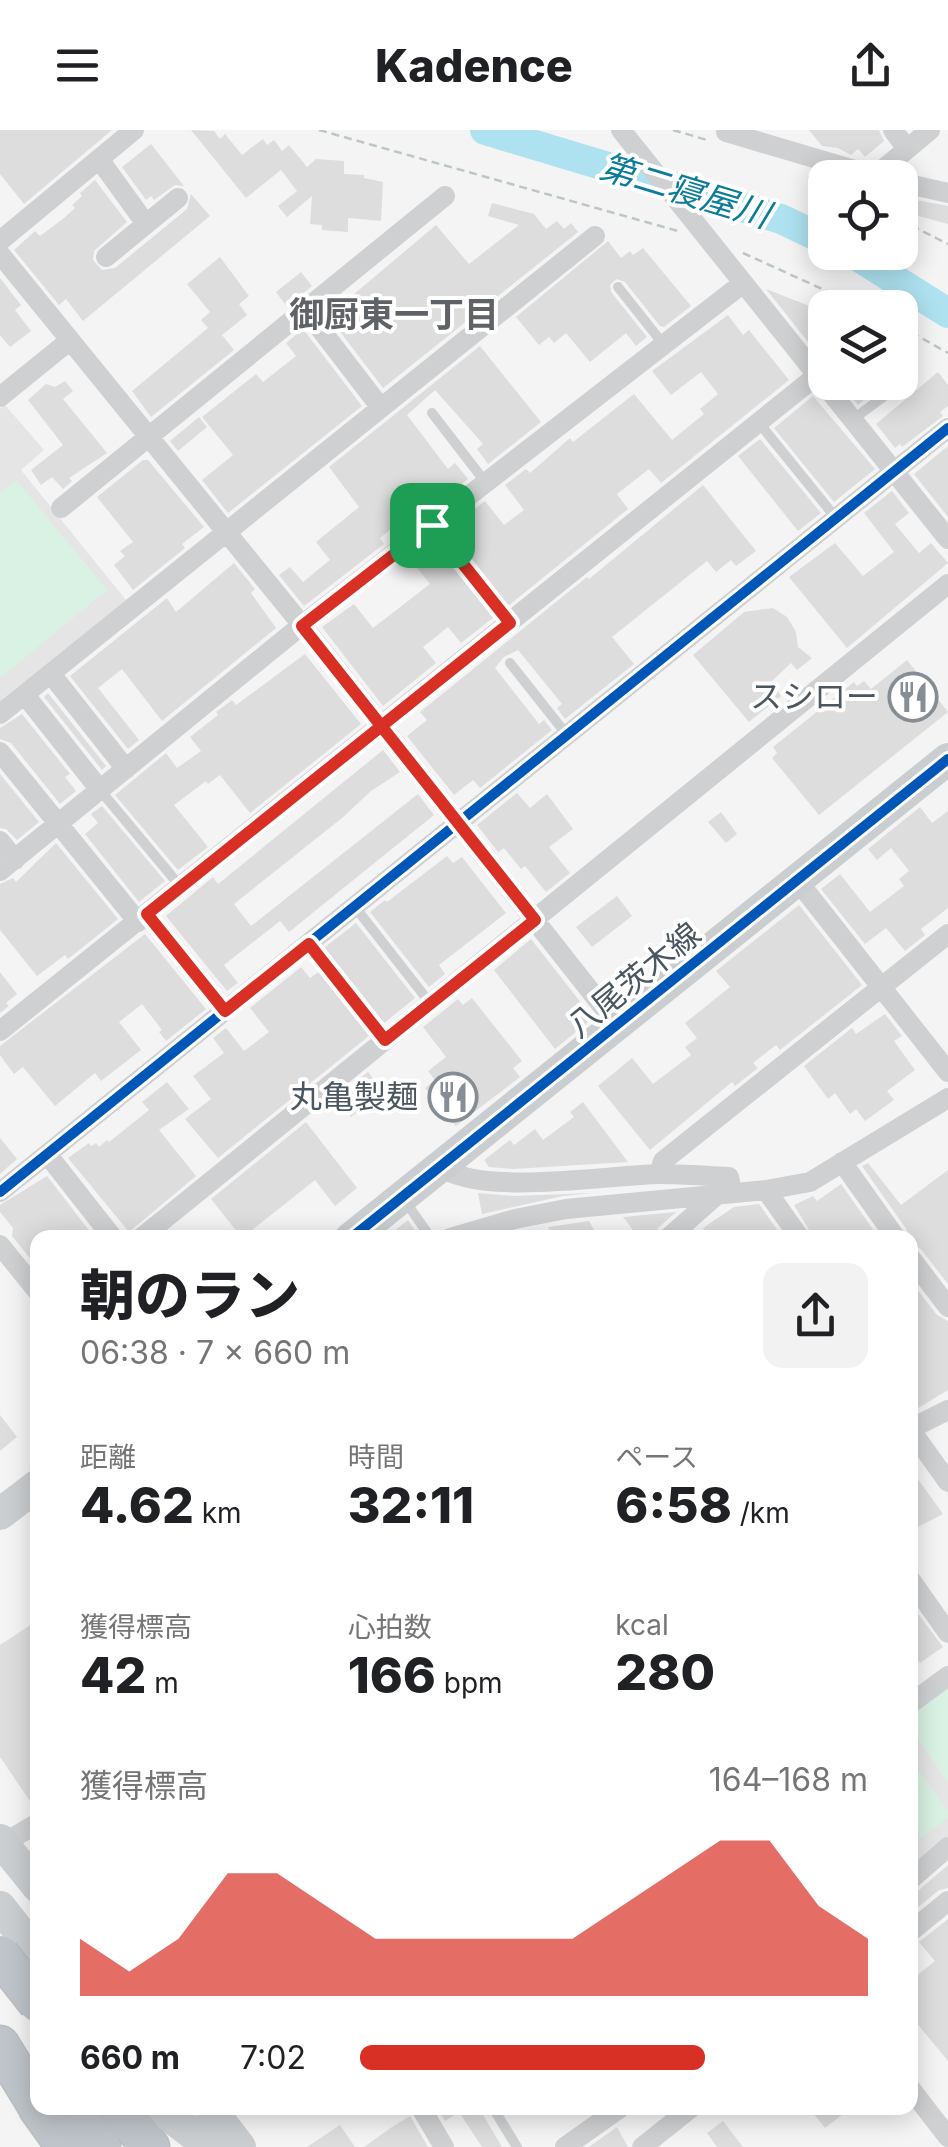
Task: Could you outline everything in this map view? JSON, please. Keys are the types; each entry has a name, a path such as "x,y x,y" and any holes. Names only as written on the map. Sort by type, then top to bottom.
{"highway":[{"path":"0,1955 30,1993"},
{"path":"0,2017 30,2055"},
{"path":"0,2045 30,2094"},
{"path":"44,2115 66,2147"},
{"path":"76,2115 101,2147"},
{"path":"125,2115 150,2147"}],"main road":[{"name":"八尾茨木線","path":"361,1230 948,760"},
{"path":"0,1514 30,1492"},
{"path":"1,1842 30,1877"},
{"path":"0,1907 30,1945"},
{"path":"162,2115 185,2147"},
{"path":"167,2115 210,2147"},
{"path":"215,2115 240,2147"}],"street":[{"path":"0,240 134,130"},
{"path":"621,130 742,284 808,358"},
{"path":"729,130 726,132 821,160"},
{"path":"892,130 907,149"},
{"path":"896,160 930,130"},
{"path":"99,159 146,224"},
{"path":"918,186 948,193"},
{"path":"61,508 445,196"},
{"path":"106,257 178,198"},
{"path":"0,714 595,236"},
{"path":"0,254 302,626 618,1026"},
{"path":"0,841 7,866 302,626 742,284"},
{"path":"305,309 381,408"},
{"path":"0,397 69,341"},
{"path":"0,1031 808,382"},
{"path":"839,400 948,539"},
{"path":"0,1192 948,428"},
{"path":"152,1230 948,584"},
{"path":"50,674 126,769"},
{"path":"24,695 100,790"},
{"path":"0,752 58,824 225,1011"},
{"path":"797,880 948,1072"},
{"path":"660,1174 663,1162 948,934"},
{"path":"477,1230 566,1209 766,1190 810,1182 948,1098"},
{"path":"47,1154 108,1230"},
{"path":"842,1162 890,1230"},
{"path":"439,1166 453,1176 537,1183 660,1174 729,1176 726,1192 681,1230"},
{"path":"766,1190 794,1230"},
{"path":"0,1245 30,1282"},
{"path":"918,1267 948,1306"},
{"path":"918,1425 948,1410"},
{"path":"918,1440 948,1482"},
{"path":"918,1590 948,1633"},
{"path":"918,1698 948,1676"},
{"path":"1,1842 30,1827"},
{"path":"918,1873 948,1847"},
{"path":"918,1925 948,1901"},
{"path":"918,2098 948,2137"},
{"path":"426,2115 444,2147"},
{"path":"565,2147 610,2115"},
{"path":"642,2147 683,2115"}],"lane":[{"path":"618,288 664,345"},
{"path":"852,420 879,400"},
{"path":"432,413 486,483"},
{"path":"759,422 836,518"},
{"path":"432,525 510,623"},
{"path":"510,663 568,735"},
{"path":"100,790 181,887"},
{"path":"355,907 430,1004"},
{"path":"309,944 385,1040"},
{"path":"402,1196 425,1230"},
{"path":"498,2115 517,2147"}],"path":[{"path":"319,130 714,244 824,290"},
{"path":"918,229 948,244"},
{"path":"918,336 948,353"}],"shaded area":[{"path":"5,405 44,450 21,470 126,600 0,701 0,409"},
{"path":"918,1739 948,1781 948,1839 918,1866"}],"green space":[{"path":"16,480 107,590 0,678 0,493"},
{"path":"948,1683 948,1781 918,1739 918,1705"},
{"path":"918,1770 948,1811 948,1818 918,1839"}],"building":[{"path":"0,130 112,130 24,204 0,174"},
{"path":"191,130 214,131 220,139 225,134 242,155 263,139 267,145 274,140 282,151 289,145 307,167 316,159 344,161 344,174 364,175 383,182 381,221 348,218 348,232 322,230 322,225 310,224 312,196 287,217 278,206 297,191 281,170 246,198"},
{"path":"809,130 879,130 884,141 865,157 858,149 851,155 822,146"},
{"path":"151,144 184,186 175,185 154,200 151,196 146,200 122,167"},
{"path":"95,180 127,222 94,251 93,260 102,270 115,268 187,209 191,194 210,216 83,321 66,299 59,305 14,250 35,231 40,236 64,218 75,208 72,205 82,196 80,193"},
{"path":"918,200 948,206 948,224 918,216"},
{"path":"492,203 534,214 546,229 557,221 564,229 571,223 578,232 383,388 328,316 436,225 469,264 519,225 488,216"},
{"path":"608,241 621,258 643,248 691,306 664,327 660,326 625,282 616,279 610,285 611,292 647,337 636,346 626,333 590,362 566,333 554,343 549,337 539,345 516,317"},
{"path":"220,257 249,296 239,304 247,315 222,335 234,350 151,417 132,391 208,328 201,320 210,312 187,284"},
{"path":"301,272 312,286 287,307 276,292"},
{"path":"0,278 21,305 15,310 31,331 10,347 0,335"},
{"path":"766,289 808,305 808,342"},
{"path":"728,315 743,335 749,330 789,380 661,483 649,469 617,494 628,509 508,606 447,530 485,501 504,525 524,510 505,485 526,469 530,473 570,438 573,442 634,394 672,440 704,414 700,409 718,394 701,372 671,395 652,371"},
{"path":"303,329 362,406 228,513 202,480 233,455 202,417 256,374 263,382 296,356 286,343"},
{"path":"480,346 541,422 488,464 477,449 483,444 435,390 407,415 448,469 455,463 468,479 417,519 412,512 380,538 384,544 304,606 279,575 290,567 303,582 330,560 316,542 359,507 329,467"},
{"path":"938,372 948,385 948,406 940,412 943,416 902,447 900,444 895,448 876,424 905,400 918,400 918,389"},
{"path":"65,381 73,391 63,399 107,453 69,478 72,481 63,489 52,477 41,485 31,470 63,445 28,400 46,384 55,387"},
{"path":"808,400 816,400 875,469 834,502 774,428"},
{"path":"199,417 207,427 178,451 170,441"},
{"path":"760,439 821,513 798,531 738,456"},
{"path":"948,446 948,517 914,474"},
{"path":"148,460 204,527 182,544 185,548 133,590 114,565 125,556 120,551 133,542 97,497"},
{"path":"703,485 756,551 736,566 731,560 716,572 707,561 612,637 634,664 565,719 557,708 562,704 518,650 504,657 495,668 539,724 544,720 552,730 480,788 473,780 454,795 407,736 427,720 420,712"},
{"path":"892,491 909,513 895,524 919,553 931,543 948,563 847,648 789,577 835,543 863,576 894,552 864,513"},
{"path":"433,541 494,617 461,643 448,627 423,647 436,663 383,706 322,627 354,604 373,628 430,584 410,559"},
{"path":"234,563 255,589 251,593 276,628 162,721 122,669 98,688 139,740 128,749 70,676 167,598 176,612"},
{"path":"773,608 787,617 796,632 798,647 812,658 797,670 791,663 771,682 781,696 749,722 693,655 744,612"},
{"path":"305,654 361,724 250,813 220,775 174,805 208,847 178,870 115,795 166,753 177,768 201,751 190,737 218,715 216,712 232,700 236,705"},
{"path":"907,660 948,712 819,815 772,758 777,753 773,747 854,682 857,686 864,681 871,689"},
{"path":"48,693 106,766 102,770 44,697"},
{"path":"22,714 70,774 65,777 76,791 60,804 11,743 0,739 0,728"},
{"path":"383,750 400,772 371,791 234,904 251,926 418,794 434,815 289,932 280,921 224,965 238,983 227,991 166,916 213,877 218,884"},
{"path":"0,774 39,822 17,840 0,828"},
{"path":"517,793 530,808 547,794 573,829 549,847 570,873 546,892 504,848 498,852 477,825"},
{"path":"102,806 165,881 139,902 85,834 98,823 91,814"},
{"path":"920,807 932,823 948,811 948,908 921,929 925,935 905,951 886,928 865,944 821,889 840,874 870,912 904,886 899,879 909,871 891,848 877,860 868,849"},
{"path":"721,812 737,834 726,843 708,822"},
{"path":"56,843 118,919 68,959 65,955 37,976 0,930 0,884 13,878 16,882"},
{"path":"447,856 453,863 462,857 506,913 439,965 445,974 429,987 370,912"},
{"path":"617,896 632,916 592,947 576,927"},
{"path":"799,905 862,985 780,1050 776,1045 753,1063 758,1068 735,1086 732,1082 650,1150 598,1086 632,1058 653,1084 691,1055 685,1047 697,1038 685,1023 730,987 716,971"},
{"path":"356,923 415,998 383,1024 324,948"},
{"path":"145,934 206,1009 166,1041 142,1004 119,1022 141,1050 101,1081 95,1073 55,1106 23,1067 14,1074 0,1055 0,1046"},
{"path":"531,939 593,1018 555,1049 494,970"},
{"path":"301,967 310,978 320,971 370,1035 218,1158 185,1119 211,1099 193,1076 224,1053 213,1038 226,1028 244,1051 269,1032 250,1008"},
{"path":"0,972 17,994 0,1013"},
{"path":"472,998 522,1061 513,1068 520,1077 456,1126 425,1088 435,1080 428,1071 446,1057 423,1027 458,999 463,1005"},
{"path":"885,1014 902,1036 894,1041 915,1070 887,1091 894,1100 865,1121 856,1109 850,1114 835,1093 828,1099 804,1066 852,1028 856,1034"},
{"path":"368,1072 384,1092 351,1117 336,1097"},
{"path":"167,1082 189,1109 159,1130 196,1176 127,1230 68,1158 89,1143 99,1147 109,1142 149,1110 142,1102"},
{"path":"583,1102 628,1162 513,1169 489,1167 484,1160 510,1140 514,1145 535,1129 543,1140 574,1117 570,1112"},
{"path":"306,1122 357,1188 335,1206 315,1180 252,1230 236,1230 211,1199"},
{"path":"0,1138 17,1159 0,1174"},
{"path":"868,1163 901,1205 948,1170 948,1284 918,1247 918,1230 907,1230 862,1166"},
{"path":"47,1176 89,1230 30,1230 30,1258 12,1236 13,1228 0,1212 0,1205"},
{"path":"841,1184 873,1230 809,1230 794,1205 813,1196 817,1201"},
{"path":"478,1193 513,1196 593,1193 482,1214"},
{"path":"759,1204 777,1230 704,1230 734,1207"},
{"path":"676,1212 657,1230 633,1230 623,1217"},
{"path":"408,1220 415,1230 395,1230"},
{"path":"589,1221 594,1230 549,1230 548,1227"},
{"path":"918,1290 937,1315 948,1321 948,1390 918,1408"},
{"path":"0,1415 17,1437 0,1451"},
{"path":"918,1479 943,1514 918,1527"},
{"path":"918,1614 943,1647 920,1663 918,1660"},
{"path":"30,1625 30,1801 0,1757 0,1645"},
{"path":"948,1865 948,1888 939,1890 918,1907 919,1890"},
{"path":"948,1919 948,2061 918,2025 918,1975 935,1961 919,1942"},
{"path":"461,2115 483,2115 502,2147 482,2147"},
{"path":"815,2115 842,2115 825,2128"},
{"path":"410,2116 428,2147 364,2147 392,2127"},
{"path":"723,2121 743,2147 717,2147 707,2133"},
{"path":"340,2125 355,2147 307,2147"},
{"path":"617,2127 628,2147 589,2147"}],"waterway":[{"name":"第二寝屋川","path":"485,130 781,219 808,232"},
{"name":"第二寝屋川","path":"880,270 948,313"}],"cycle path":[{"path":"0,1192 948,428"},
{"path":"361,1230 948,759"}],"place":[{"name":"スシロー","path":"913,697"},
{"name":"丸亀製麺","path":"453,1097"}],"district":[{"name":"御厨東一丁目","path":"394,315"}],"route":[{"path":"432,525 302,626 382,726 459,823 535,920 385,1040 309,944 225,1011 147,914 382,726 510,623 432,525"}]}
